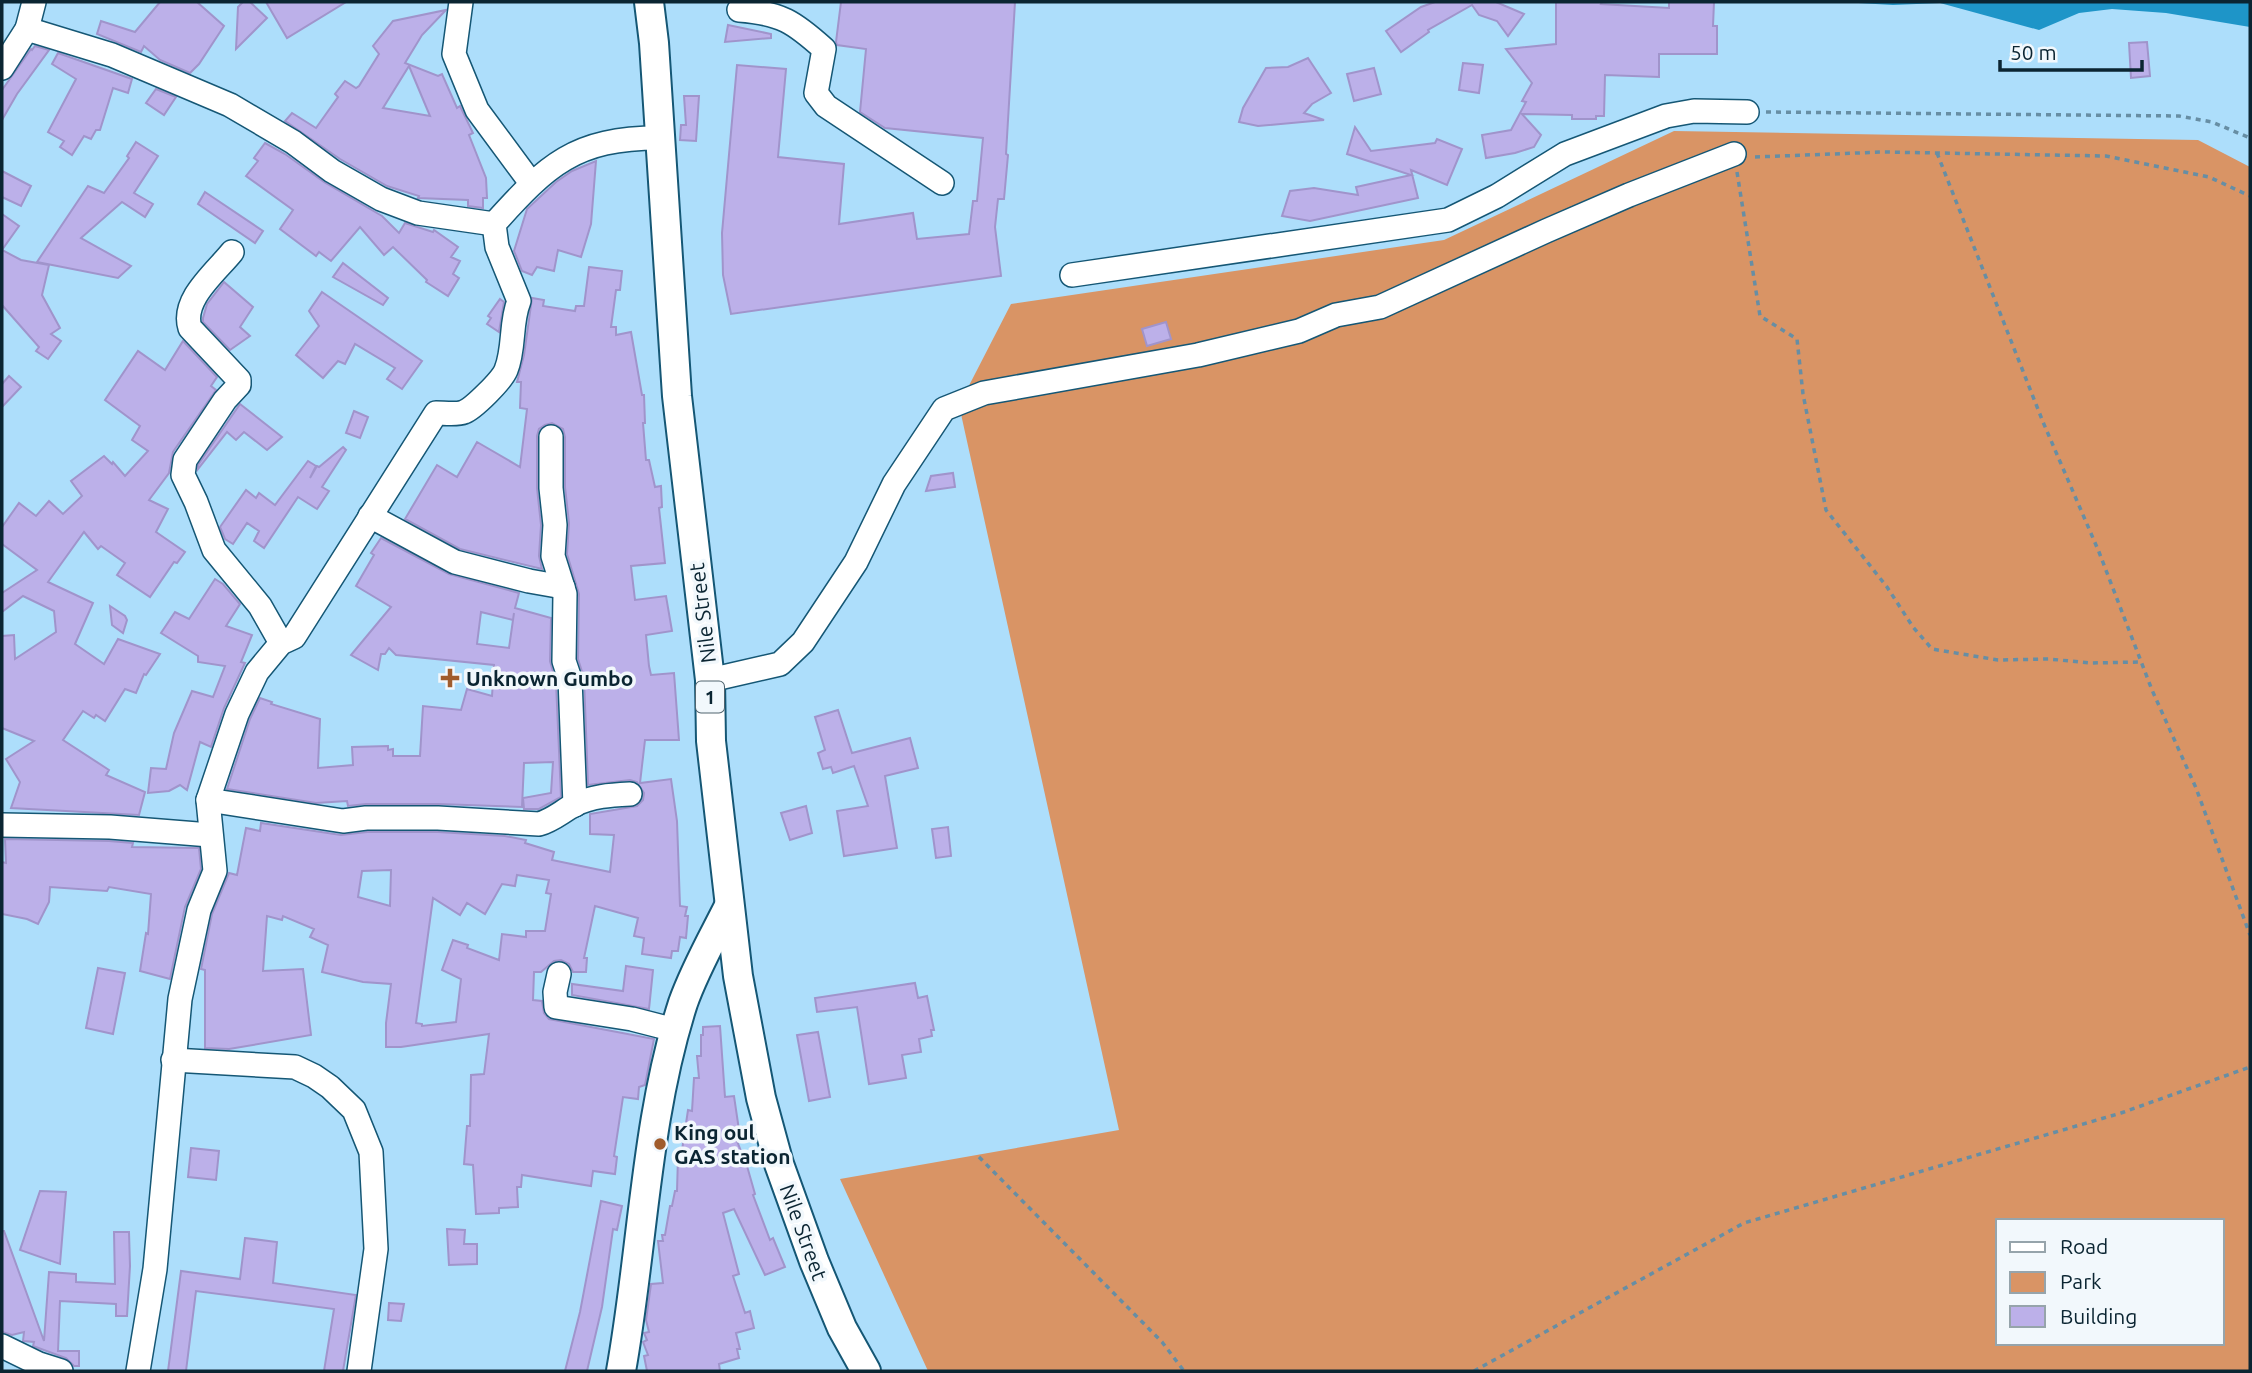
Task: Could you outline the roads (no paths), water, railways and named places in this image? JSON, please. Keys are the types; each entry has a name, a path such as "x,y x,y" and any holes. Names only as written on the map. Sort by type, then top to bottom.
{"main road":[{"name":"Nile Street","path":"649,2 677,396 710,680 711,741 729,906 750,1042 761,1098 779,1164 823,1283 842,1328 866,1371"},
{"path":"621,1371 631,1315 657,1113 675,1030 694,973 729,906"}],"street":[{"path":"2,68 27,29 34,2"},
{"path":"461,2 454,54 477,110 531,183"},
{"path":"739,10 780,16 800,27 824,49 816,93 826,106 942,183"},
{"path":"27,29 112,55 230,105 293,142 332,172 381,199 418,213 494,224"},
{"path":"1072,275 1448,219 1497,197 1565,154 1666,116 1694,111 1746,111"},
{"path":"494,224 531,183 566,157 627,138 659,138"},
{"path":"710,680 780,664 803,642 856,562 894,484 944,410 984,393 1198,355 1300,331 1336,316 1380,307 1629,195 1734,154"},
{"path":"138,1371 155,1269 180,999 200,911 215,871 208,800 237,714 257,672 281,643 294,637 436,413 464,412 486,394 506,371 513,315 519,300 498,247 494,224"},
{"path":"232,252 190,304 187,318 190,328 239,380 239,385 225,400 185,460 183,475 214,550 260,606 281,643"},
{"path":"551,437 551,488 555,525 553,556 565,594 564,661 570,679 575,805"},
{"path":"370,516 455,562 563,587"},
{"path":"208,800 343,821 366,818 438,818 539,824 552,821 575,805 597,796 630,794"},
{"path":"2,825 110,827 211,835"},
{"path":"559,974 555,992 556,1007 632,1019 675,1030"},
{"path":"173,1060 295,1067 330,1087 354,1110 371,1152 376,1249 359,1371"},
{"path":"2,1346 39,1364 61,1371"}],"water":[{"path":"1841,2 2250,2 2250,27 2166,13 2112,9 2079,13 2039,30 1940,3 1893,5"}],"place":[{"name":"Unknown Gumbo","path":"450,678"},
{"name":"King oul GAS station","path":"660,1144"}]}
